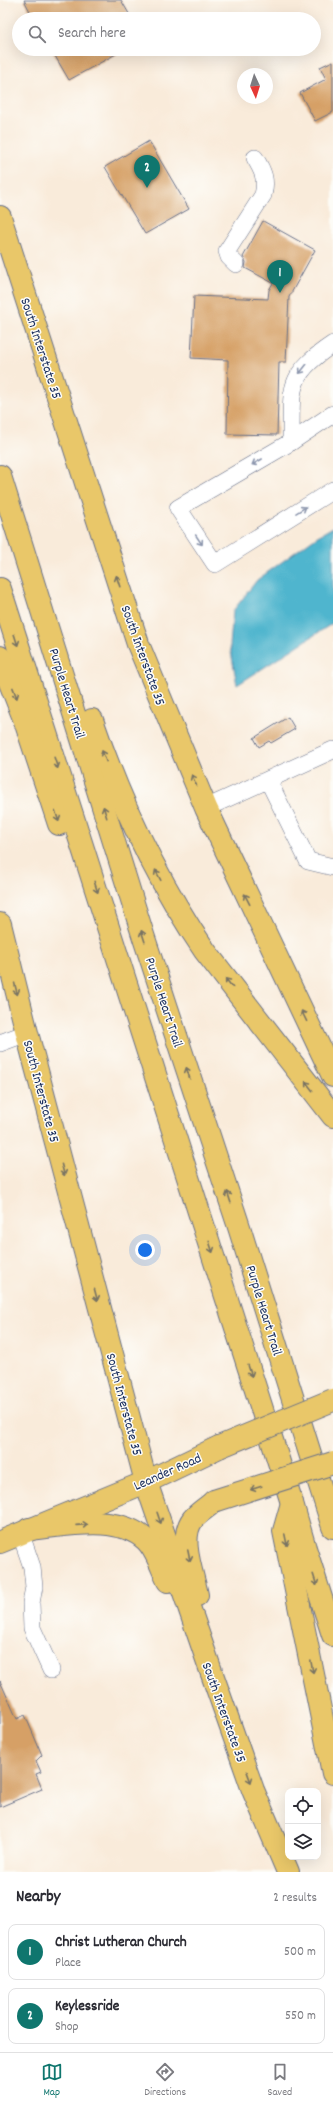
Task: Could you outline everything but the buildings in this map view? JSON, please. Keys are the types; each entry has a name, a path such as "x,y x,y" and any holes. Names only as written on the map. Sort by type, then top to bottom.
{"main road":[{"name":"South Interstate 35","path":"0,217 138,644 206,808 326,1045 333,1076"},
{"name":"Purple Heart Trail","path":"0,476 143,935 239,1227 333,1528"},
{"path":"34,582 57,611 104,754 133,825 167,891 205,951 333,1116"},
{"path":"0,589 178,1143 333,1635"},
{"path":"0,657 25,721 121,1010 178,1143"},
{"name":"South Interstate 35","path":"0,924 27,1033 146,1482 253,1790 288,1872"},
{"path":"239,1227 296,1363 318,1437 333,1477"},
{"name":"Leander Road","path":"0,1542 25,1530 146,1482 219,1447 333,1400"},
{"path":"212,1674 187,1547 187,1529 193,1519 214,1501 333,1463"},
{"path":"292,1503 284,1531 333,1773"},
{"path":"25,1530 100,1524 128,1528 147,1541 158,1560 212,1674"}],"street":[{"path":"236,264 229,257 227,251 263,195 266,186 263,171 255,158"},
{"path":"291,442 294,384 300,370 313,357 333,344"},
{"path":"333,414 291,442 178,508 215,564 333,490"},
{"path":"206,808 333,750"},
{"path":"268,780 308,861 333,867"},
{"path":"0,1043 27,1033"},
{"path":"25,1530 34,1587 31,1603 32,1628 51,1670"}],"water":[{"path":"333,527 333,623 237,685 230,646 233,611 257,580 316,537"}],"place":[{"name":"Keylessride","path":"147,188"},
{"name":"Christ Lutheran Church","path":"280,293"}]}
